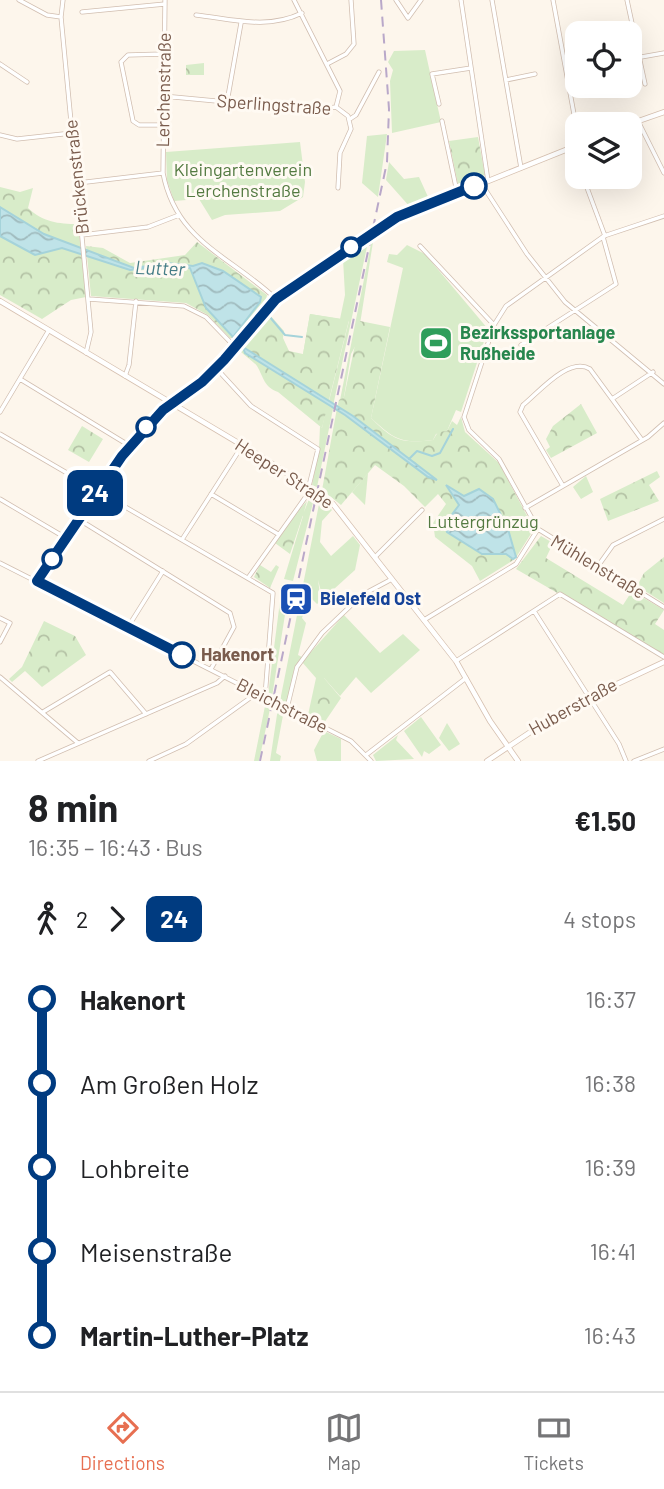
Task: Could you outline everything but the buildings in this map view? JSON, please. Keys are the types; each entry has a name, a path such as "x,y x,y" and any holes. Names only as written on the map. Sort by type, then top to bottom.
{"street":[{"path":"19,0 47,15 61,18"},
{"name":"Brückenstraße","path":"63,0 61,18 89,299 91,339 86,353"},
{"path":"294,0 341,90 336,107"},
{"path":"327,64 346,54 354,44 351,0"},
{"path":"396,0 408,18 421,0"},
{"path":"461,0 488,181"},
{"path":"492,0 521,168"},
{"path":"553,0 565,65"},
{"path":"626,0 631,21"},
{"path":"82,12 165,2"},
{"name":"Lerchenstraße","path":"165,2 163,173 179,215 201,242 276,299"},
{"path":"196,15 241,23 272,22 302,13"},
{"path":"227,102 241,23"},
{"path":"642,57 664,53"},
{"path":"163,125 139,125 133,121 121,62 128,55 164,54"},
{"path":"0,64 27,82"},
{"path":"439,104 432,74 471,68"},
{"path":"642,70 645,84"},
{"path":"350,120 356,115 379,72"},
{"path":"506,80 535,74"},
{"name":"Sperlingstraße","path":"163,96 320,110 336,107 350,120 351,132 340,153 338,188"},
{"path":"642,120 664,112"},
{"path":"442,121 457,192"},
{"path":"642,129 664,173"},
{"path":"0,135 14,139 72,133"},
{"path":"37,581 97,490 130,446 170,404 216,368 236,348 276,299 391,220 565,150"},
{"path":"77,183 163,173"},
{"path":"481,183 544,278 573,311 653,372 664,384"},
{"path":"521,345 616,284 604,236 587,189"},
{"path":"82,235 148,228 179,215"},
{"path":"420,246 494,325 506,306 604,236 664,216"},
{"path":"89,299 171,303 197,310 236,348"},
{"name":"Heeper Straße","path":"0,301 310,487 337,508 456,661 506,746 519,761"},
{"path":"125,376 129,365 136,301"},
{"name":"Mühlenstraße","path":"494,325 464,420 469,430 498,457 538,530 664,607"},
{"path":"0,412 48,330"},
{"path":"564,486 521,415 521,408 575,365 590,369 642,440"},
{"path":"216,368 251,407 318,449 310,487 248,578"},
{"path":"612,399 653,372"},
{"path":"20,379 130,446"},
{"path":"525,509 642,440 664,423"},
{"path":"0,433 274,593 265,697"},
{"path":"183,538 242,446"},
{"path":"211,494 278,534"},
{"path":"0,499 66,538"},
{"path":"375,557 422,510"},
{"path":"78,519 233,617 234,626 211,669"},
{"path":"598,566 613,545 664,519"},
{"path":"424,620 516,564 538,530"},
{"name":"Bleichstraße","path":"0,563 351,741 371,761"},
{"path":"128,627 163,571"},
{"path":"287,708 297,667 322,633 362,595 392,579"},
{"path":"456,661 559,594 656,652 662,661"},
{"path":"533,611 589,696 626,761"},
{"path":"0,618 10,623 0,642"},
{"path":"656,652 662,661"},
{"name":"Huberstraße","path":"487,761 506,746 589,696 662,661"},
{"path":"43,712 110,672 146,714"},
{"path":"38,761 217,683 225,676"},
{"path":"0,677 78,743"},
{"path":"366,755 466,678"},
{"path":"149,761 187,744 251,700 257,693"},
{"path":"634,761 649,758 664,749"}],"green space":[{"path":"425,50 441,122 392,133 390,81 393,70 388,62 394,51"},
{"path":"204,63 204,75 186,75 186,65"},
{"path":"387,134 378,197 362,183 367,136"},
{"path":"478,137 485,175 458,185 449,141"},
{"name":"Kleingartenverein Lerchenstraße","path":"300,142 305,182 303,197 280,211 225,215 212,220 199,199 174,201 167,180 166,152"},
{"path":"389,162 404,179 419,177 429,199 410,207 386,180"},
{"path":"0,187 20,192 33,188 28,208 34,213 51,221 78,224 86,297 71,300 42,319 0,295"},
{"path":"391,224 373,242 357,343 351,354 344,397 340,400 372,239"},
{"path":"197,242 267,295 238,337 230,338 208,315 186,303 91,296 86,246 103,248 130,263 185,255"},
{"path":"368,242 333,406 246,346 329,401 349,321 303,354 310,314 340,319 345,295 343,259"},
{"name":"Bezirkssportanlage Rußheide","path":"407,245 425,254 488,329 461,412 456,410 447,431 436,434 433,440 413,441 399,438 371,418 403,268 387,262 389,254 397,255"},
{"path":"269,314 284,331 283,338 289,351 303,354 310,314 349,320 322,428 270,388 257,366 240,351"},
{"name":"Luttergrünzug","path":"360,321 390,327 371,418 392,436 413,441 433,440 438,432 447,431 452,421 457,425 461,417 465,432 499,463 534,529 515,559 480,581 472,566 435,537 433,523 446,504 438,494 425,507 404,486 375,465 341,505 322,490 337,408 339,400 344,397"},
{"path":"327,404 343,413 333,409 317,487 312,485 320,426 322,428"},
{"path":"581,404 597,433 551,458 546,450 550,447 546,439 553,426"},
{"path":"82,426 103,439 89,462 68,450"},
{"path":"657,471 660,477 649,485 659,501 608,521 600,499"},
{"path":"368,473 365,505 352,492"},
{"path":"586,476 593,492 581,499 573,487"},
{"path":"315,495 293,581 284,579 303,516 296,513 307,501 304,512 309,499"},
{"path":"320,499 332,510 322,521 320,542 331,556 353,536 360,545 355,570 323,599 318,580 321,601 317,604 309,596 302,618 306,623 298,655 302,657 295,666 287,705 280,701"},
{"path":"296,513 303,515 290,554 275,543"},
{"name":"Luttergrünzug","path":"541,536 553,543 546,558 623,605 632,591 664,610 655,624 664,630 664,655 516,569"},
{"path":"664,557 664,603 637,586 644,573"},
{"path":"260,565 271,572 276,565 279,567 270,588 254,577"},
{"path":"280,601 287,602 272,697 268,695"},
{"path":"344,615 380,653 403,634 420,650 371,693 356,677 340,696 324,678 316,678 302,662"},
{"path":"44,621 75,636 86,655 42,687 25,671 12,682 9,679 22,667"},
{"path":"316,678 324,678 341,698 324,723 308,715"},
{"path":"266,701 271,704 259,761 254,761"},
{"path":"278,708 284,710 276,753 281,756 280,761 270,761"},
{"path":"421,717 441,745 429,754 424,751 422,757 404,731"},
{"path":"447,723 460,744 449,751 439,738"},
{"path":"324,731 341,739 341,761 317,761 314,750"},
{"path":"398,735 396,740 414,759 376,761 373,755"}],"water":[{"path":"0,207 44,234 134,268 167,263 193,266 202,263 223,271 261,297 260,302 233,337 206,308 190,268 175,265 130,270 62,248 35,255 0,236"},
{"path":"243,347 353,416 437,480 428,477 345,415 245,353"},
{"path":"446,485 464,496 479,489 493,499 508,529 516,557 513,559 506,554 482,554 447,532 445,524 459,505"}],"waterway":[{"path":"269,316 285,335 302,337"},
{"path":"409,459 417,451 432,456 440,453 453,429"}],"railway":[{"path":"260,761 387,162 389,109 381,0"}],"bus line":[{"name":"24","path":"182,655 37,581 97,490 155,417 202,382 238,345 276,299 397,217 474,186"}],"place":[{"name":"Bezirkssportanlage Rußheide","path":"436,343"},
{"name":"Bielefeld Ost","path":"296,599"},
{"name":"Hakenort","path":"182,655"}],"water label":[{"name":"Lutter","path":"160,268"}]}
